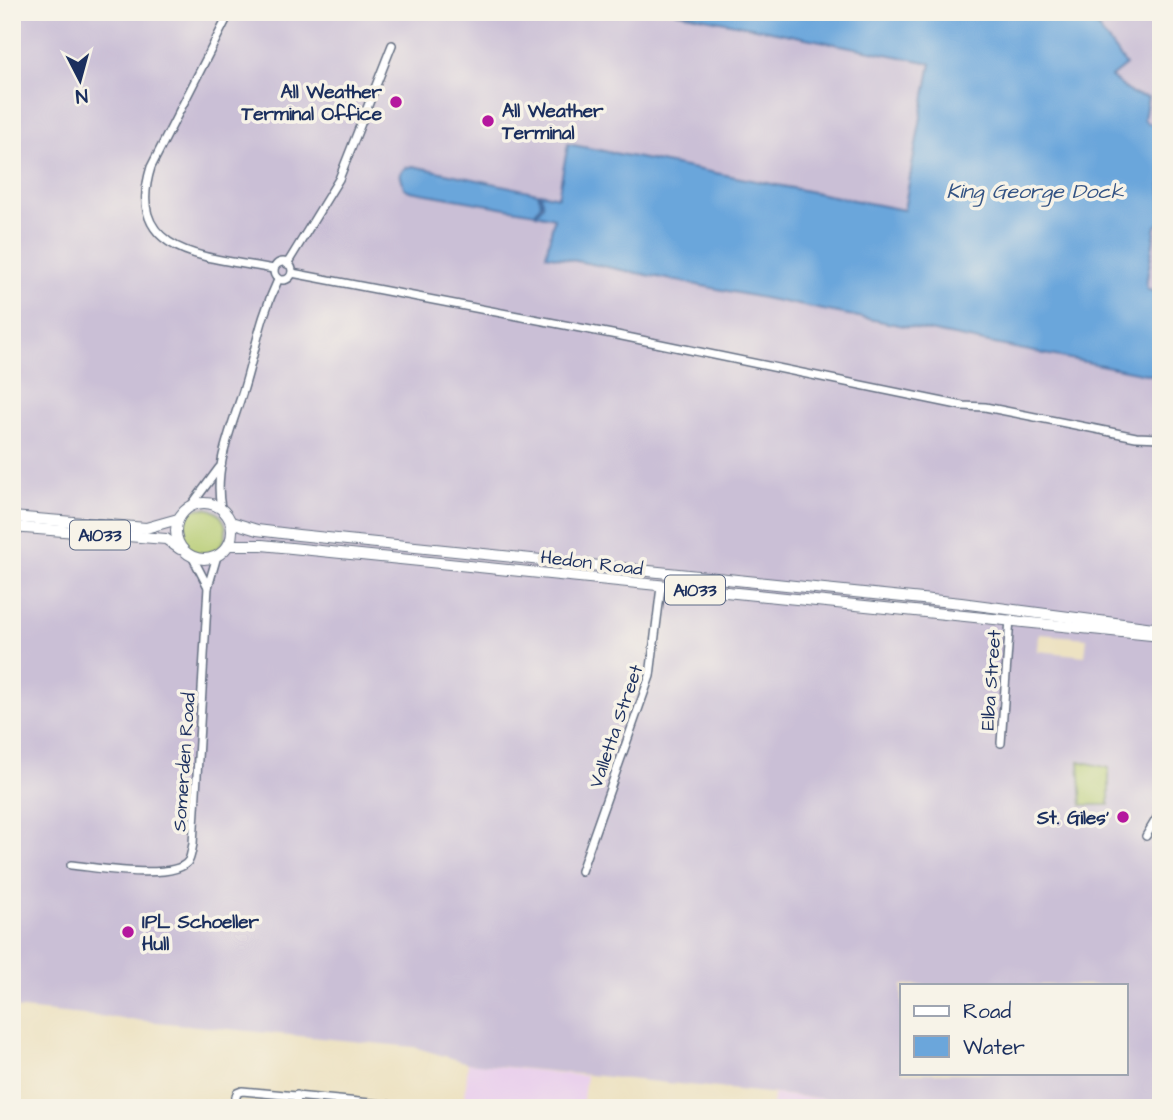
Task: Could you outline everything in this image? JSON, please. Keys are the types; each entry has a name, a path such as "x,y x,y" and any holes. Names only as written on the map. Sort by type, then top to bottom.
{"highway":[{"path":"183,551 176,536 178,519 190,507 205,503 220,508 231,522 229,545 217,556 193,558"},
{"name":"A1033","path":"12,517 146,528 178,519"},
{"name":"Hedon Road","path":"231,522 257,530 298,535 961,603 1161,629"},
{"name":"A1033","path":"12,527 166,539 193,558"},
{"name":"Hedon Road","path":"229,545 304,549 1161,636"}],"street":[{"path":"230,12 150,167 146,183 145,213 152,227 168,243 187,252 274,269"},
{"path":"287,264 339,178 393,45"},
{"path":"274,269 279,263 287,264"},
{"path":"287,264 292,273"},
{"path":"220,508 219,468 245,385 262,315 278,280 274,269"},
{"path":"278,280 287,280 292,273"},
{"path":"292,273 628,337 963,406 985,407 1136,437 1161,438"},
{"path":"190,507 219,468"},
{"name":"Somerden Road","path":"71,865 162,871 178,869 189,861 193,844 208,587 217,556"},
{"path":"193,558 208,587"},
{"name":"Valletta Street","path":"581,871 650,676 661,587"},
{"name":"Elba Street","path":"1001,743 1010,619"},
{"path":"1146,836 1161,811"},
{"path":"233,1108 237,1093 297,1095 366,1105 423,1108"},
{"path":"296,1108 297,1095"}],"shaded area":[{"path":"12,12 1161,12 1161,1108 917,1108 468,1063 414,1047 12,1008","holes":["1039,634 1087,638 1085,656 1038,651"]},
{"path":"468,1063 586,1076 582,1108 464,1108"},
{"path":"773,1094 875,1104 875,1108 772,1108"}],"green space":[{"path":"203,508 219,515 226,531 219,547 203,554 187,547 180,531 187,515"},
{"path":"1079,761 1109,768 1109,805 1082,805"}],"water":[{"name":"King George Dock","path":"675,12 1086,12 1126,65 1111,77 1132,94 1148,97 1144,119 1148,124 1161,122 1161,222 1156,226 1146,285 1148,290 1161,293 1161,377 546,255 554,218 536,214 543,205 540,193 558,197 568,144 904,210 931,63"},
{"path":"413,166 538,193 541,204 535,213 410,191 404,188 400,173"}],"place":[{"name":"All Weather Terminal Office","path":"396,102"},
{"name":"All Weather Terminal","path":"488,121"},
{"name":"St. Giles'","path":"1123,817"},
{"name":"IPL Schoeller Hull","path":"128,932"}]}
